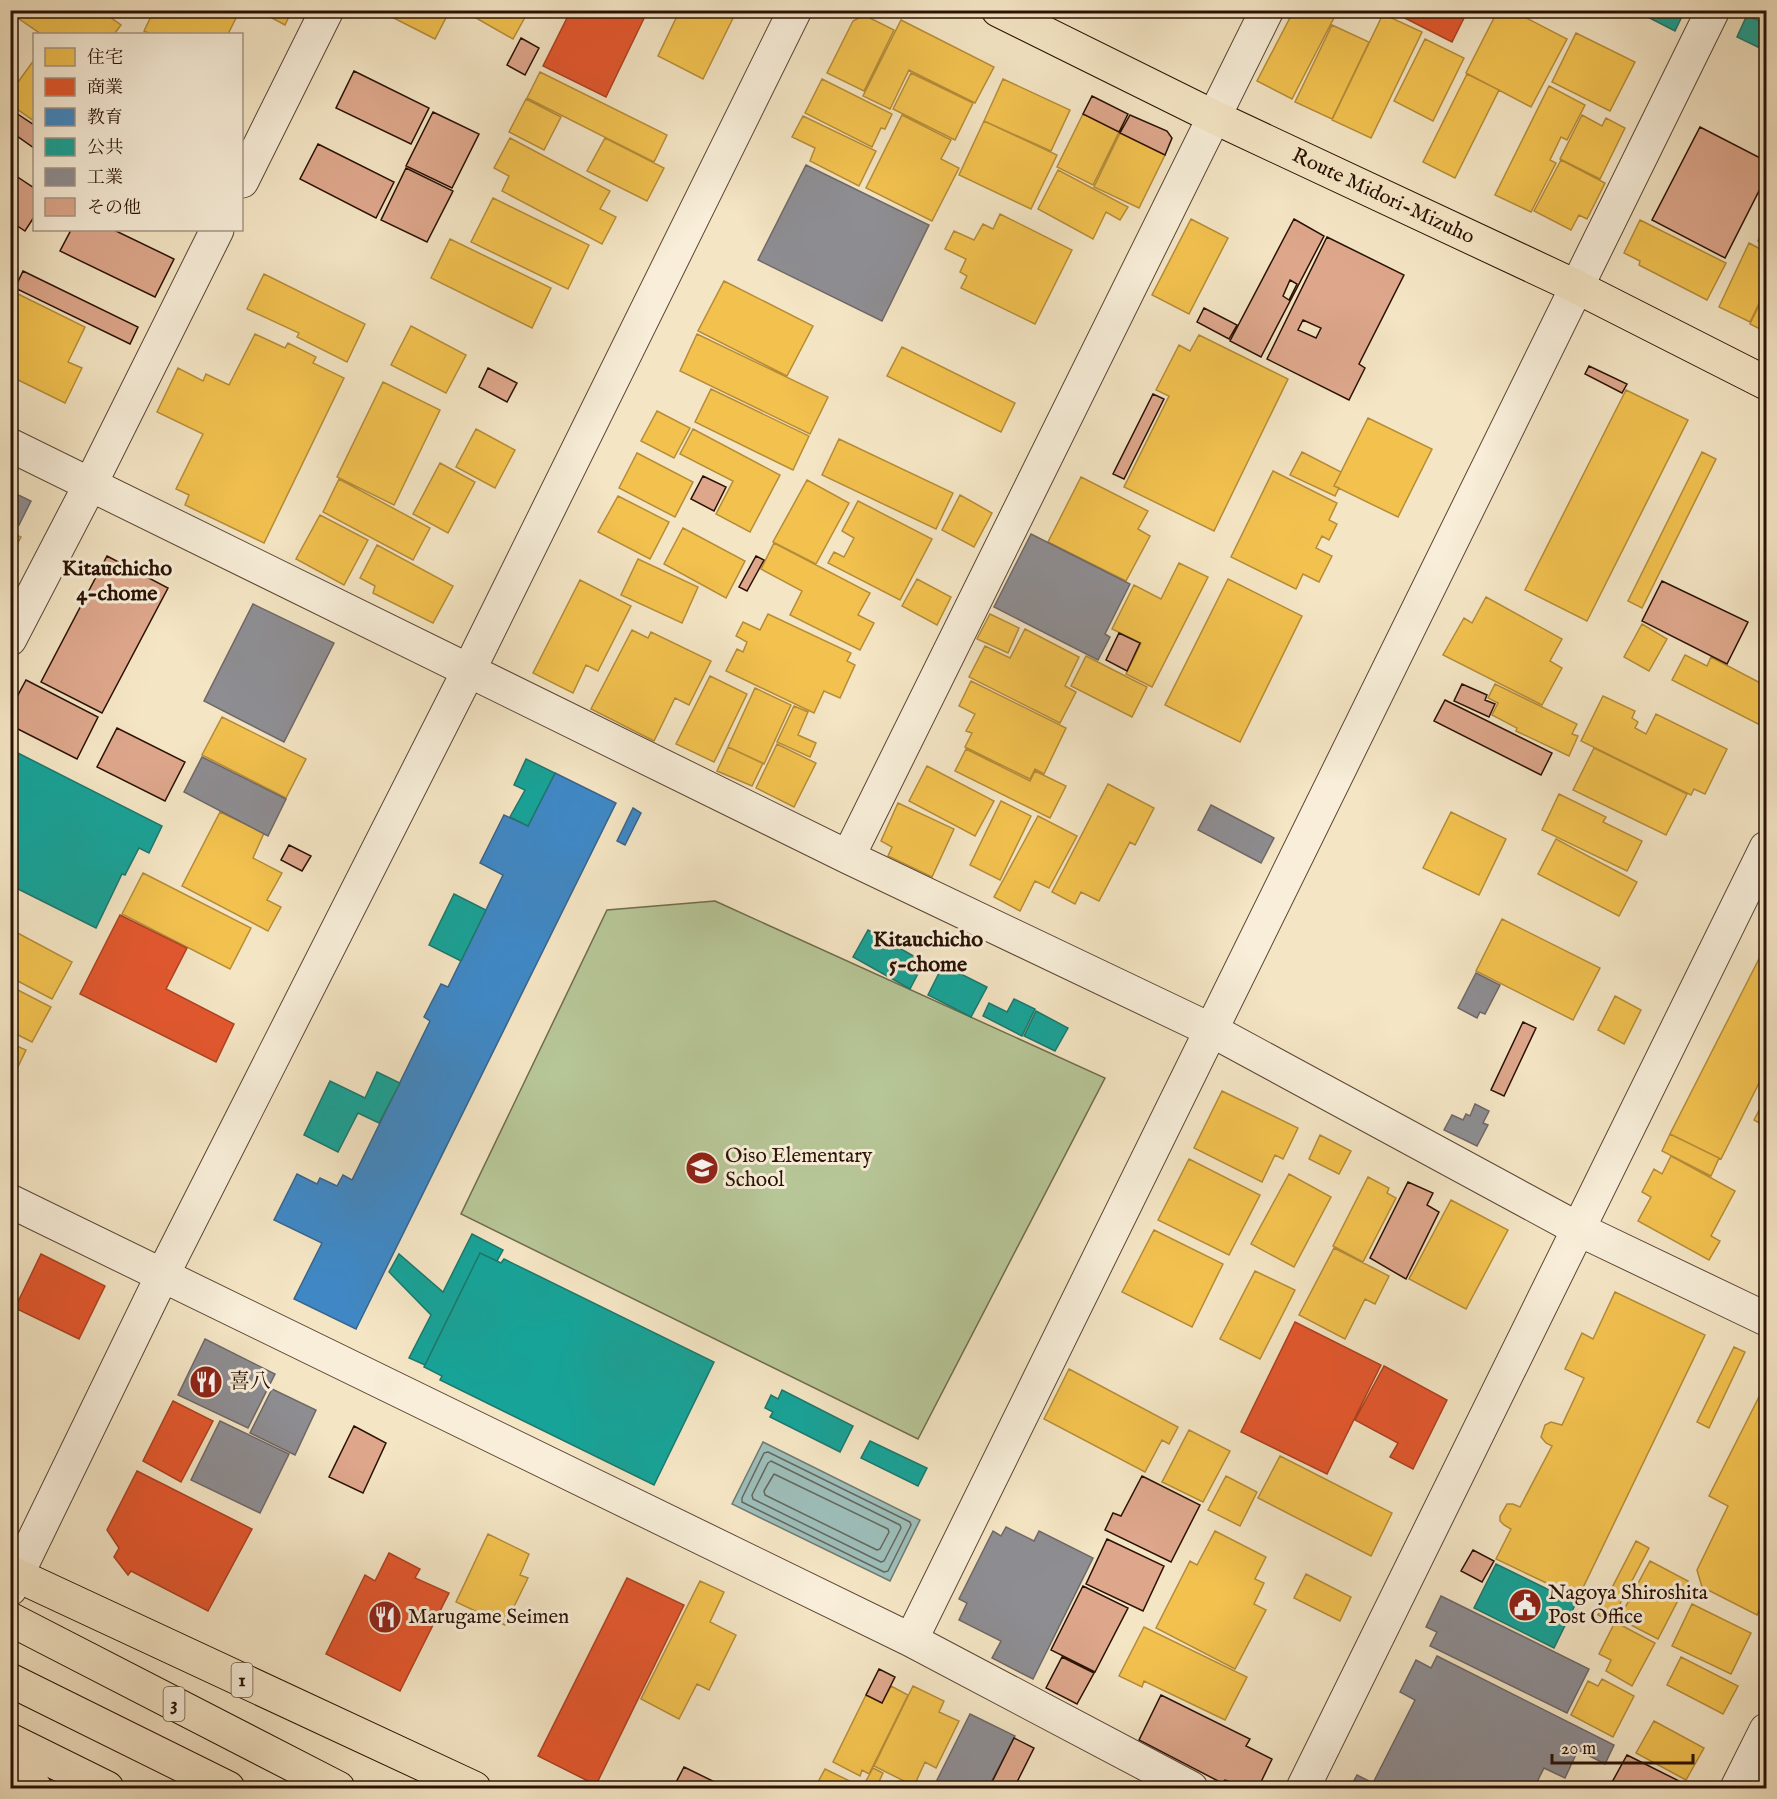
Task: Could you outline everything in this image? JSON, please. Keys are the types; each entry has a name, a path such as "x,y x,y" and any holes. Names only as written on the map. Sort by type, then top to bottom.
{"main road":[{"name":"Route Midori-Mizuho","path":"998,10 1214,117 1577,286 1767,384"},
{"name":"1","path":"13,1579 474,1788"},
{"name":"3","path":"10,1619 338,1788"},
{"path":"10,1680 228,1788"},
{"path":"10,1740 107,1788"},
{"path":"10,1776 36,1788"}],"street":[{"path":"243,179 327,10"},
{"path":"13,1579 163,1274 469,670 795,10"},
{"path":"848,857 1267,10"},
{"path":"911,1640 1713,10"},
{"path":"10,639 217,231"},
{"path":"10,445 848,857 1211,1030 1580,1230 1767,1319"},
{"path":"1303,1788 1767,848"},
{"path":"10,1201 911,1640 1191,1788"},
{"path":"1737,1788 1767,1730"}],"green space":[{"path":"715,901 1105,1078 918,1439 461,1214 607,910"}],"water":[{"path":"763,1442 920,1520 890,1581 732,1504"}],"building: 住宅":[{"path":"15,10 100,10 121,25 115,33 40,33 12,14"},
{"path":"154,10 240,10 228,33 149,33 144,31"},
{"path":"257,10 292,10 285,25"},
{"path":"385,10 450,10 435,39 384,13"},
{"path":"462,10 529,10 513,39"},
{"path":"667,10 737,10 703,79 658,56 677,16"},
{"path":"1294,10 1338,10 1292,99 1257,81"},
{"path":"1498,10 1511,10 1567,39 1531,107 1466,73"},
{"path":"1383,14 1422,32 1371,138 1332,120"},
{"path":"864,15 894,30 864,91 827,73 853,21"},
{"path":"901,20 994,67 975,103 909,70 890,109 863,96"},
{"path":"1332,25 1369,42 1332,119 1295,102"},
{"path":"1576,33 1635,62 1610,111 1552,82"},
{"path":"1425,39 1464,58 1433,121 1394,101"},
{"path":"33,61 33,120 10,104 10,93"},
{"path":"540,72 667,135 654,162 527,98"},
{"path":"911,73 973,103 955,140 893,109"},
{"path":"1467,74 1499,90 1455,178 1423,162"},
{"path":"822,79 892,114 885,129 881,128 872,147 805,113"},
{"path":"1003,79 1070,110 1051,151 984,121"},
{"path":"1549,86 1585,105 1567,140 1561,137 1550,160 1556,163 1531,212 1495,195"},
{"path":"526,99 561,117 544,150 509,132"},
{"path":"1083,114 1119,132 1093,185 1057,167"},
{"path":"902,115 951,140 941,159 959,168 932,221 866,188"},
{"path":"1582,115 1602,126 1606,118 1625,128 1600,179 1560,159"},
{"path":"803,116 876,151 859,186 810,161 815,148 792,137"},
{"path":"984,121 1057,155 1031,209 959,175"},
{"path":"1120,133 1165,155 1139,208 1094,187"},
{"path":"510,138 610,191 600,209 616,217 602,244 502,191 509,176 494,168"},
{"path":"605,138 664,168 647,201 587,171"},
{"path":"1561,160 1605,183 1587,219 1579,215 1571,230 1534,211"},
{"path":"1058,170 1128,207 1120,220 1106,212 1093,239 1038,209"},
{"path":"493,198 589,245 568,289 471,242"},
{"path":"1000,214 1072,250 1035,324 961,288 967,276 960,272 966,259 945,249 954,231 974,240 983,224 993,229"},
{"path":"1191,219 1228,238 1189,314 1152,295"},
{"path":"1640,220 1726,263 1707,300 1639,265 1640,261 1624,253"},
{"path":"1766,223 1766,246 1758,241"},
{"path":"450,239 551,288 532,328 431,278"},
{"path":"1749,243 1766,252 1766,289 1750,322 1719,307"},
{"path":"264,274 365,324 347,362 297,337 299,333 247,309"},
{"path":"724,281 813,326 787,376 698,331"},
{"path":"12,291 85,327 68,362 82,368 65,403 10,376 10,295"},
{"path":"1766,291 1766,332 1750,324"},
{"path":"411,326 466,355 446,393 391,365"},
{"path":"255,334 285,348 288,343 316,357 313,363 344,378 264,543 185,505 189,495 176,489 203,434 157,412 178,368 203,381 206,374 229,385"},
{"path":"697,334 828,397 810,434 680,371"},
{"path":"1199,335 1288,379 1214,531 1124,487 1169,396 1156,390 1179,345 1190,351"},
{"path":"902,347 1015,403 1001,432 887,376"},
{"path":"383,382 440,410 394,505 337,477"},
{"path":"711,389 809,436 793,470 695,422"},
{"path":"1626,390 1688,420 1587,621 1525,590"},
{"path":"657,411 690,428 674,458 641,441"},
{"path":"1368,418 1432,449 1398,517 1334,486"},
{"path":"476,429 515,450 495,488 456,467"},
{"path":"693,429 780,475 750,532 716,514 733,481 680,454"},
{"path":"839,439 953,493 936,529 822,475"},
{"path":"1302,452 1341,472 1334,486 1339,488 1335,496 1290,475"},
{"path":"1702,452 1716,459 1642,608 1628,601"},
{"path":"637,453 693,482 675,517 619,488"},
{"path":"440,463 475,482 448,533 413,514"},
{"path":"1273,471 1337,503 1329,520 1337,524 1329,540 1322,536 1316,548 1332,556 1319,582 1303,574 1296,589 1231,557"},
{"path":"1081,477 1148,511 1138,529 1150,536 1126,581 1048,542"},
{"path":"339,479 430,528 413,560 323,512"},
{"path":"807,480 849,503 816,564 773,542"},
{"path":"960,495 992,513 974,547 942,530"},
{"path":"618,496 669,522 650,559 598,532"},
{"path":"858,501 932,539 900,600 828,563 834,552 844,557 854,538 842,531"},
{"path":"320,515 368,540 344,585 296,559"},
{"path":"683,528 745,561 726,598 664,564"},
{"path":"10,532 21,537 10,557"},
{"path":"774,543 870,593 858,615 874,623 860,650 790,615 802,591 761,569"},
{"path":"377,545 453,586 433,623 373,593 375,586 360,578"},
{"path":"638,559 698,587 682,623 621,595"},
{"path":"1179,563 1208,577 1152,687 1126,674 1141,643 1112,629 1134,585 1161,599"},
{"path":"917,579 951,597 937,625 902,606"},
{"path":"1228,579 1302,616 1240,742 1165,705"},
{"path":"580,580 631,606 598,671 586,665 573,693 533,673"},
{"path":"1486,597 1562,639 1550,661 1562,668 1542,705 1443,655 1464,618 1472,623"},
{"path":"768,614 851,653 847,661 855,665 840,698 824,691 814,713 726,671 737,649 743,652 747,642 736,636 743,622 760,630"},
{"path":"990,614 1019,628 1008,653 977,639"},
{"path":"1642,624 1667,639 1649,671 1624,657"},
{"path":"1025,629 1079,657 1065,686 1076,692 1060,723 969,677 985,646 1010,658"},
{"path":"632,630 648,638 651,632 711,661 689,705 675,698 654,741 591,709"},
{"path":"1685,655 1707,666 1711,657 1766,686 1766,728 1672,680"},
{"path":"1086,656 1147,687 1132,717 1071,686"},
{"path":"710,676 747,694 714,762 676,744"},
{"path":"971,681 1066,728 1044,774 1035,769 1030,779 965,747 972,733 966,731 975,714 959,706"},
{"path":"1495,684 1577,724 1572,734 1578,736 1569,756 1516,731 1517,728 1492,715 1498,703 1488,698"},
{"path":"755,688 791,705 764,764 728,747"},
{"path":"1603,696 1635,711 1632,718 1638,722 1635,728 1646,734 1656,714 1727,749 1705,794 1694,789 1691,795 1581,741"},
{"path":"794,706 808,712 798,735 816,743 810,757 777,742"},
{"path":"222,717 306,759 286,798 202,755"},
{"path":"777,744 816,763 794,807 756,788"},
{"path":"728,747 763,763 752,786 717,771"},
{"path":"1594,748 1687,794 1666,835 1573,790"},
{"path":"966,749 1030,781 1035,771 1066,786 1050,818 955,771"},
{"path":"927,766 994,801 975,836 909,801"},
{"path":"1108,784 1154,808 1135,845 1130,842 1099,901 1081,892 1075,904 1052,892"},
{"path":"1559,794 1606,817 1603,822 1642,841 1627,871 1542,830"},
{"path":"1001,801 1031,816 1000,880 970,865"},
{"path":"898,803 954,829 932,877 888,856 892,847 881,841"},
{"path":"220,812 264,833 253,858 282,873 267,900 281,907 268,931 182,886"},
{"path":"1451,812 1506,839 1479,895 1423,868"},
{"path":"1038,816 1077,836 1049,888 1035,881 1020,911 994,897"},
{"path":"1556,839 1637,882 1619,916 1538,874"},
{"path":"143,873 251,928 230,969 122,914"},
{"path":"1502,919 1600,968 1573,1020 1476,971"},
{"path":"10,929 72,962 52,999 10,977"},
{"path":"1766,945 1766,1069 1721,1159 1670,1134"},
{"path":"10,986 51,1007 32,1042 10,1031"},
{"path":"1615,996 1641,1010 1624,1044 1598,1030"},
{"path":"10,1043 26,1050 10,1083"},
{"path":"1222,1091 1298,1128 1283,1159 1275,1155 1262,1182 1194,1148"},
{"path":"1766,1097 1766,1127 1754,1120"},
{"path":"1670,1134 1719,1158 1711,1176 1662,1151"},
{"path":"1320,1135 1351,1151 1339,1174 1309,1159"},
{"path":"1671,1156 1735,1191 1711,1236 1720,1241 1709,1260 1638,1221 1651,1197 1642,1192 1654,1169 1662,1174"},
{"path":"1189,1159 1260,1195 1229,1255 1158,1220"},
{"path":"1289,1174 1331,1197 1294,1267 1251,1244"},
{"path":"1368,1177 1389,1188 1387,1193 1396,1198 1363,1262 1333,1246"},
{"path":"1451,1200 1508,1230 1466,1309 1409,1279"},
{"path":"1154,1230 1223,1264 1192,1327 1122,1292"},
{"path":"1334,1248 1389,1276 1375,1304 1365,1299 1345,1339 1299,1315"},
{"path":"1255,1271 1295,1290 1260,1359 1220,1339"},
{"path":"1615,1292 1705,1335 1578,1598 1496,1559 1511,1529 1500,1521 1500,1516 1507,1504 1520,1507 1552,1446 1541,1437 1545,1425 1551,1422 1562,1425 1584,1378 1565,1369 1582,1333 1593,1339"},
{"path":"1734,1347 1745,1352 1709,1428 1697,1422"},
{"path":"1069,1369 1178,1427 1169,1444 1162,1440 1145,1472 1044,1419"},
{"path":"1766,1383 1766,1596 1757,1615 1702,1587 1697,1570 1728,1506 1709,1496"},
{"path":"1189,1430 1230,1451 1203,1502 1162,1482"},
{"path":"1280,1456 1392,1513 1371,1556 1258,1498"},
{"path":"1226,1476 1257,1492 1240,1526 1208,1510"},
{"path":"1215,1531 1266,1557 1255,1579 1264,1583 1254,1604 1266,1610 1235,1669 1156,1628 1190,1561 1197,1565"},
{"path":"488,1534 529,1554 520,1575 528,1578 505,1625 456,1602"},
{"path":"1636,1541 1649,1548 1611,1621 1598,1615"},
{"path":"1650,1561 1688,1581 1658,1639 1619,1619"},
{"path":"1306,1574 1351,1597 1340,1621 1294,1598"},
{"path":"700,1581 724,1592 710,1622 736,1635 709,1690 697,1684 679,1719 641,1699"},
{"path":"1692,1604 1751,1633 1731,1674 1672,1646"},
{"path":"1615,1622 1655,1643 1632,1686 1606,1671 1611,1660 1599,1654"},
{"path":"1144,1627 1247,1677 1225,1720 1144,1681 1142,1687 1119,1676"},
{"path":"1681,1657 1738,1686 1723,1714 1667,1685"},
{"path":"1602,1679 1634,1696 1613,1737 1571,1715 1588,1681 1598,1686"},
{"path":"891,1686 908,1695 869,1774 862,1770 860,1776 833,1762 866,1695 882,1703"},
{"path":"913,1686 944,1701 939,1712 959,1721 936,1768 925,1762 914,1786 874,1766"},
{"path":"1654,1721 1704,1748 1686,1780 1636,1753"},
{"path":"873,1768 883,1773 877,1786 866,1781"},
{"path":"825,1769 864,1788 829,1788 818,1782"}],"building: 商業":[{"path":"571,10 648,10 606,97 543,66"},
{"path":"1389,10 1468,10 1452,42"},
{"path":"120,915 187,948 166,989 234,1024 216,1062 80,994"},
{"path":"41,1254 105,1286 79,1339 15,1308"},
{"path":"1295,1322 1381,1365 1327,1474 1241,1432"},
{"path":"1384,1366 1447,1400 1413,1469 1390,1457 1398,1443 1355,1420"},
{"path":"173,1401 213,1421 181,1482 143,1461"},
{"path":"137,1471 252,1529 208,1611 131,1571 128,1575 114,1557 119,1548 107,1530"},
{"path":"389,1553 420,1569 415,1578 449,1593 400,1691 326,1654 365,1575 375,1581"},
{"path":"627,1578 684,1605 596,1785 538,1756"}],"building: 教育":[{"path":"555,773 616,803 356,1329 294,1299 322,1243 274,1220 297,1174 317,1184 320,1178 337,1186 343,1175 352,1180 430,1021 424,1017 441,984 448,987 503,875 480,863 504,815 528,826"},
{"path":"633,808 641,813 625,845 617,841"}],"building: 公共":[{"path":"1634,10 1685,10 1675,31"},
{"path":"1747,10 1766,10 1766,20 1759,17"},
{"path":"1747,15 1766,24 1766,51 1737,37"},
{"path":"10,749 162,826 149,853 139,848 125,875 122,874 96,928 10,885"},
{"path":"526,759 555,773 528,826 510,817 525,790 514,785"},
{"path":"454,894 486,910 461,961 429,945"},
{"path":"868,930 924,962 910,989 853,957"},
{"path":"943,965 987,987 971,1017 928,995"},
{"path":"1014,999 1035,1009 1022,1036 983,1016 989,1003 1007,1012"},
{"path":"1036,1011 1068,1028 1055,1051 1024,1036"},
{"path":"377,1072 400,1083 379,1123 358,1113 338,1152 304,1135 330,1081 365,1098"},
{"path":"472,1234 503,1250 497,1261 480,1253 425,1365 409,1358 431,1315 389,1272 399,1254 443,1292"},
{"path":"480,1253 501,1263 504,1259 714,1362 654,1485 440,1380 442,1376 424,1367"},
{"path":"782,1390 853,1426 840,1452 770,1417 773,1412 765,1408 771,1395 778,1399"},
{"path":"870,1441 927,1468 918,1486 861,1458"},
{"path":"1496,1564 1576,1603 1554,1648 1474,1608"}],"building: 工業":[{"path":"806,165 929,225 882,321 758,260"},
{"path":"10,491 31,501 19,525 10,521"},
{"path":"1031,534 1130,584 1105,634 1110,637 1098,660 994,607"},
{"path":"253,604 334,643 284,742 204,701"},
{"path":"202,757 286,799 268,836 184,792"},
{"path":"1211,805 1274,838 1261,863 1198,830"},
{"path":"1476,973 1500,985 1485,1014 1480,1012 1477,1018 1458,1008"},
{"path":"1475,1104 1489,1111 1483,1123 1488,1125 1477,1146 1444,1130 1452,1115 1463,1120 1466,1114 1470,1116"},
{"path":"205,1339 275,1374 248,1428 178,1395"},
{"path":"272,1389 316,1410 295,1455 250,1433"},
{"path":"220,1421 289,1454 260,1513 191,1480"},
{"path":"1006,1527 1034,1541 1039,1531 1093,1558 1033,1679 992,1658 1001,1641 959,1620 967,1603 959,1599 993,1531 1001,1536"},
{"path":"1441,1596 1589,1669 1567,1713 1430,1646 1437,1632 1426,1627"},
{"path":"1437,1656 1614,1745 1605,1764 1578,1750 1565,1778 1544,1768 1534,1788 1350,1788 1357,1775 1373,1783 1415,1700 1400,1692 1416,1660 1431,1668"},
{"path":"970,1714 1015,1736 988,1788 955,1788 937,1780"}],"building: その他":[{"path":"521,38 539,48 525,75 507,65"},
{"path":"354,71 429,108 411,144 336,108"},
{"path":"1092,96 1128,114 1119,132 1083,114"},
{"path":"10,109 33,124 33,147 10,131"},
{"path":"433,112 479,134 452,188 406,166"},
{"path":"1130,115 1167,131 1172,138 1165,155 1120,133"},
{"path":"1700,127 1766,161 1766,177 1725,258 1652,220"},
{"path":"318,144 394,182 376,218 300,179"},
{"path":"406,168 453,191 427,242 381,220"},
{"path":"10,172 33,187 33,219 25,231 10,221"},
{"path":"1294,219 1324,236 1261,357 1230,341","holes":["1290,280 1297,284 1289,300 1283,296"]},
{"path":"70,231 116,231 174,259 155,297 60,251"},
{"path":"1327,237 1404,275 1359,364 1365,368 1349,400 1267,359","holes":["1303,320 1321,328 1316,338 1298,330"]},
{"path":"23,271 138,327 130,344 15,288"},
{"path":"1204,308 1237,325 1229,339 1197,322"},
{"path":"1589,366 1627,384 1622,393 1585,374"},
{"path":"488,368 517,383 507,402 479,387"},
{"path":"1153,394 1164,399 1124,479 1113,474"},
{"path":"703,476 726,487 714,511 691,499"},
{"path":"107,556 168,588 102,713 41,682"},
{"path":"756,556 764,560 747,591 739,587"},
{"path":"1662,581 1748,622 1727,664 1642,621"},
{"path":"1119,633 1140,643 1127,671 1106,660"},
{"path":"26,680 98,717 77,759 10,725 10,710"},
{"path":"1462,684 1487,695 1485,700 1495,704 1489,717 1454,701"},
{"path":"1445,700 1552,753 1541,775 1434,721"},
{"path":"117,728 185,762 165,801 97,767"},
{"path":"289,845 311,856 302,871 281,860"},
{"path":"1523,1022 1536,1028 1504,1096 1491,1090"},
{"path":"1408,1182 1433,1193 1427,1205 1439,1212 1406,1279 1370,1258"},
{"path":"354,1426 386,1443 363,1493 329,1477"},
{"path":"1142,1476 1200,1505 1171,1562 1105,1530 1113,1513 1121,1516"},
{"path":"1107,1539 1164,1566 1143,1611 1086,1584"},
{"path":"1473,1550 1494,1561 1482,1582 1461,1571"},
{"path":"1083,1586 1128,1608 1095,1672 1051,1650"},
{"path":"1062,1657 1094,1673 1077,1704 1046,1688"},
{"path":"879,1669 895,1677 882,1703 866,1695"},
{"path":"1161,1695 1250,1739 1246,1746 1272,1759 1260,1784 1240,1785 1225,1780 1222,1783 1139,1740"},
{"path":"1014,1738 1034,1748 1014,1788 989,1788"},
{"path":"1627,1755 1683,1783 1681,1788 1619,1788 1611,1784"},
{"path":"684,1767 727,1788 673,1788"}],"place":[{"name":"Oiso Elementary School","path":"702,1168"},
{"name":"喜八","path":"206,1382"},
{"name":"Nagoya Shiroshita Post Office","path":"1525,1605"},
{"name":"Marugame Seimen","path":"385,1617"}],"district":[{"name":"Kitauchicho 4-chome","path":"117,582"},
{"name":"Kitauchicho 5-chome","path":"928,952"}]}
